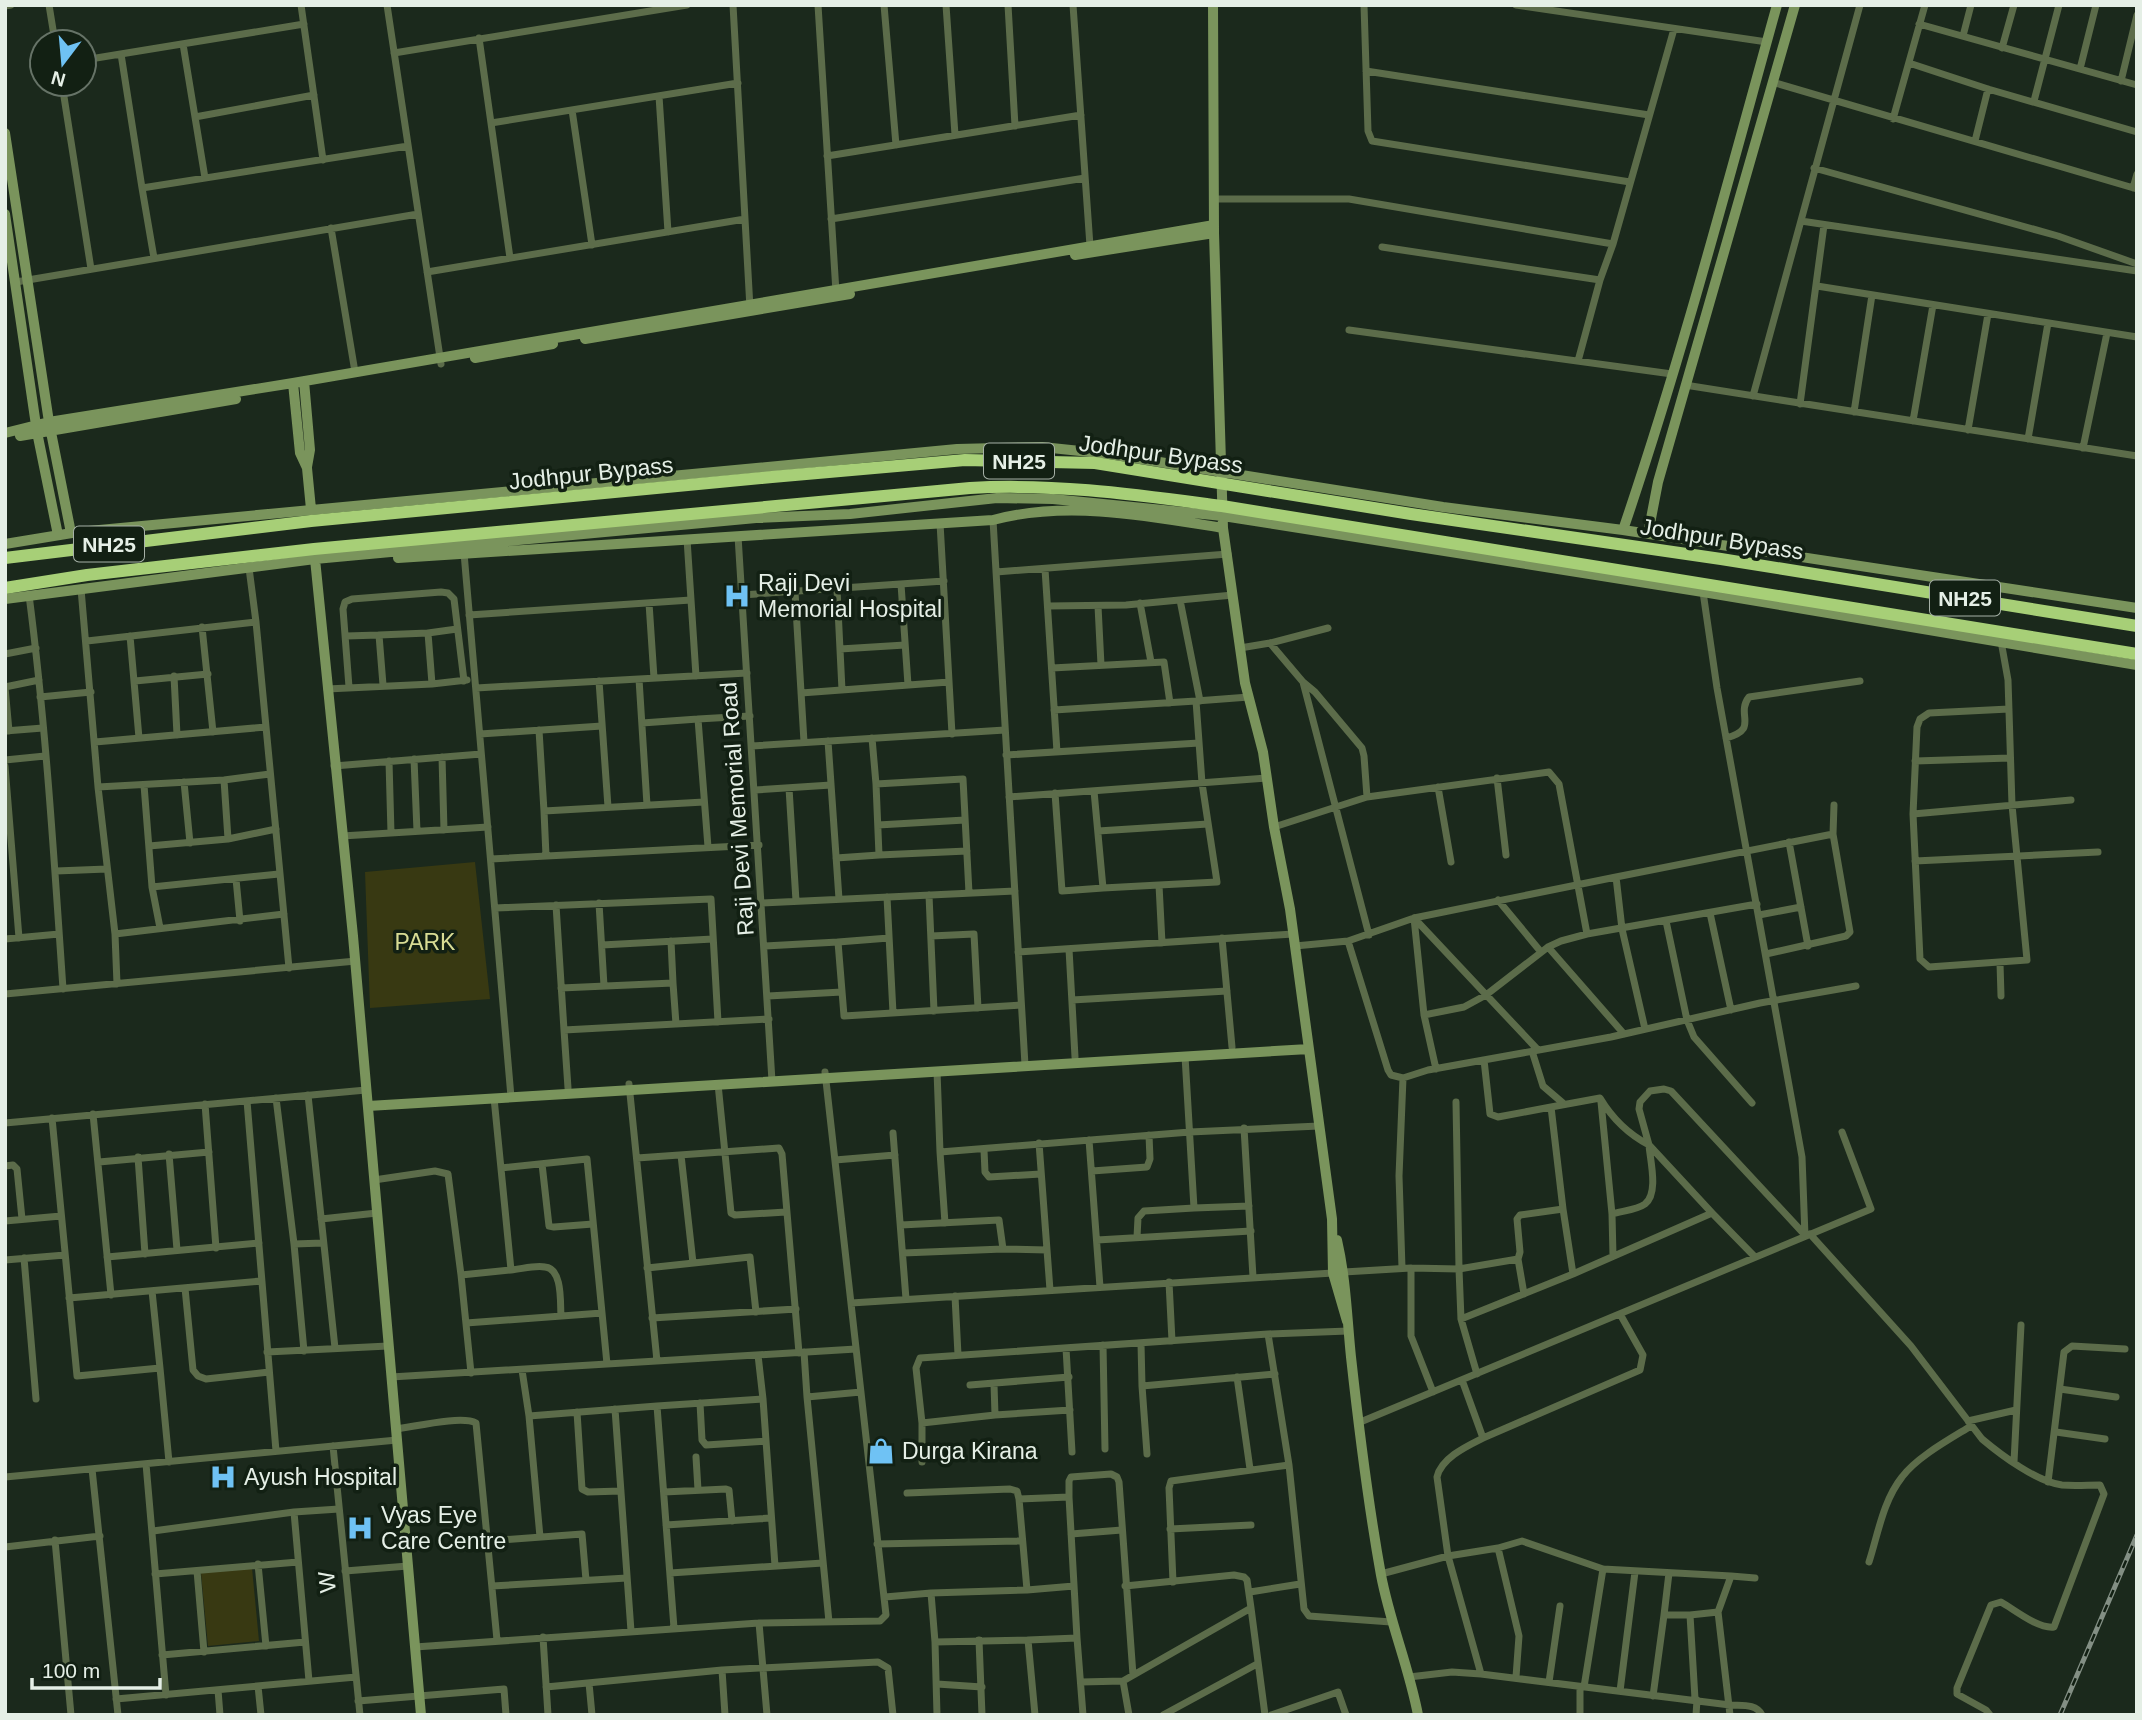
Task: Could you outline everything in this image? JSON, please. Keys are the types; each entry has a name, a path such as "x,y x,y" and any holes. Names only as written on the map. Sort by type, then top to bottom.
{"highway":[{"name":"Jodhpur Bypass","path":"5,558 212,532 965,460 1095,463 1221,477 1411,514 2137,626"},
{"path":"5,587 217,560 673,514 1000,486 1062,488 1223,511 1787,595 2137,654"}],"street":[{"path":"5,6 11,5"},
{"path":"49,5 53,28"},
{"path":"301,5 323,160"},
{"path":"387,5 440,360"},
{"path":"394,53 687,5"},
{"path":"733,5 750,308"},
{"path":"818,5 836,293"},
{"path":"884,5 896,145"},
{"path":"946,5 955,135"},
{"path":"1008,5 1015,126"},
{"path":"1073,5 1090,246"},
{"path":"1213,5 1214,229 1223,528 1240,648 1267,778 1295,946 1358,1423 1381,1574 1391,1622 1418,1715"},
{"path":"1364,5 1368,131 1372,141 1630,182"},
{"path":"1516,5 1767,42"},
{"path":"1623,530 1647,461 1777,5"},
{"path":"1648,534 1658,482 1795,5"},
{"path":"1753,396 1860,5"},
{"path":"1893,119 1925,5"},
{"path":"1963,36 1971,5"},
{"path":"2003,48 2014,5"},
{"path":"2034,101 2059,5"},
{"path":"2080,69 2096,5"},
{"path":"2121,81 2137,15"},
{"path":"98,58 304,24"},
{"path":"1919,24 2137,85"},
{"path":"1578,361 1674,29"},
{"path":"480,38 510,258"},
{"path":"183,44 205,178"},
{"path":"121,54 154,258"},
{"path":"1909,63 2137,132"},
{"path":"1366,71 1649,115"},
{"path":"1772,82 2135,188 2137,174"},
{"path":"491,123 738,83"},
{"path":"1975,141 1988,89"},
{"path":"195,117 314,95"},
{"path":"659,96 668,232"},
{"path":"64,98 91,269"},
{"path":"572,110 592,244"},
{"path":"827,156 1081,115"},
{"path":"5,133 37,429 58,535"},
{"path":"142,188 408,146"},
{"path":"1815,168 2059,236 2137,264"},
{"path":"831,219 1085,178"},
{"path":"1214,199 1349,199 1613,244"},
{"path":"5,214 22,281 71,533"},
{"path":"22,281 418,214"},
{"path":"427,272 746,219"},
{"path":"1801,221 2137,271"},
{"path":"1800,404 1824,225"},
{"path":"331,228 355,372"},
{"path":"5,438 50,426 750,308 1090,246 1214,229"},
{"path":"836,293 1214,229"},
{"path":"1382,247 1600,280"},
{"path":"1817,286 2137,337"},
{"path":"1854,412 1872,295"},
{"path":"1913,421 1933,304"},
{"path":"1968,430 1988,314"},
{"path":"2028,439 2048,323"},
{"path":"1349,330 1672,374"},
{"path":"2083,448 2107,333"},
{"path":"299,385 355,372 440,360"},
{"path":"299,385 300,453 307,467 311,509"},
{"path":"1685,386 2137,456"},
{"path":"5,433 37,429"},
{"path":"5,544 71,533 311,509 957,449 1042,447 1109,454 1221,477 1623,530 2137,608"},
{"path":"5,599 315,561 756,519 850,514 997,498 1223,511 2137,665"},
{"path":"315,561 993,520 1014,514 1059,510 1116,514 1223,528"},
{"path":"993,520 1025,1062"},
{"path":"940,523 952,734"},
{"name":"Raji Devi Memorial Road","path":"738,536 772,1078"},
{"path":"687,539 696,676"},
{"path":"464,553 512,1094"},
{"path":"996,572 1228,554"},
{"path":"315,561 356,961 421,1715"},
{"path":"249,568 289,968"},
{"path":"1045,569 1057,752"},
{"path":"742,595 944,582"},
{"path":"901,584 908,685"},
{"path":"81,589 98,787 115,934 117,984"},
{"path":"837,589 842,690"},
{"path":"349,687 343,608 345,602 352,599 441,592 448,593 454,599 464,681"},
{"path":"794,592 804,743"},
{"path":"1703,592 1726,738 1802,1157 1808,1235"},
{"path":"29,595 56,871 63,989"},
{"path":"1048,606 1098,606 1233,595"},
{"path":"469,615 691,600"},
{"path":"1055,793 1062,891 1217,882 1202,783 1198,701 1180,600"},
{"path":"649,603 654,678"},
{"path":"1140,603 1151,662"},
{"path":"1098,606 1101,665"},
{"path":"87,641 256,622"},
{"path":"202,627 213,732"},
{"path":"1240,648 1328,628"},
{"path":"346,636 428,633 457,629"},
{"path":"428,633 432,684"},
{"path":"379,635 383,685"},
{"path":"131,636 139,738"},
{"path":"2001,642 2008,680 2009,709 2010,758 2012,805 2027,960 1935,968 1924,965 1920,959 1913,814 1917,727 1924,714 2009,709"},
{"path":"1270,643 1362,748 1367,797"},
{"path":"840,649 905,645"},
{"path":"5,654 36,648"},
{"path":"1052,668 1164,662 1170,703"},
{"path":"475,688 747,673"},
{"path":"135,681 208,674"},
{"path":"174,676 177,735"},
{"path":"327,689 432,684 475,678"},
{"path":"639,679 647,805"},
{"path":"39,680 5,687 7,731 43,728"},
{"path":"599,681 608,807"},
{"path":"1726,738 1735,736 1745,728 1745,702 1749,697 1860,681"},
{"path":"801,693 949,682"},
{"path":"1303,682 1369,935"},
{"path":"40,697 91,692"},
{"path":"1054,710 1249,697"},
{"path":"642,723 750,716"},
{"path":"698,719 708,848"},
{"path":"480,734 602,726"},
{"path":"95,742 266,727"},
{"path":"539,730 546,856"},
{"path":"752,746 1005,730"},
{"path":"872,738 879,855"},
{"path":"828,741 839,899"},
{"path":"1006,755 1199,743"},
{"path":"334,766 481,754"},
{"path":"5,760 45,756"},
{"path":"442,757 444,830"},
{"path":"1915,761 2010,758"},
{"path":"414,759 416,831"},
{"path":"389,761 391,833"},
{"path":"5,766 8,842 19,937"},
{"path":"1274,827 1367,797 1549,772 1559,785 1587,934"},
{"path":"98,787 224,780 270,774"},
{"path":"1009,797 1267,778"},
{"path":"1497,778 1506,855"},
{"path":"876,784 963,779 969,893"},
{"path":"224,780 228,839"},
{"path":"184,782 190,843"},
{"path":"144,785 152,887 160,928"},
{"path":"755,790 831,785"},
{"path":"1438,787 1451,862"},
{"path":"789,788 796,901"},
{"path":"1094,791 1102,888"},
{"path":"1913,814 2071,800"},
{"path":"544,811 704,802"},
{"path":"1766,954 1808,946 1846,936 1850,932 1833,834 1834,805"},
{"path":"878,825 965,820"},
{"path":"1098,831 1208,824"},
{"path":"342,836 488,827"},
{"path":"149,846 228,839 276,829"},
{"path":"1295,946 1348,941 1413,918 1833,834"},
{"path":"1789,842 1808,946"},
{"path":"491,859 758,845"},
{"path":"836,858 967,850"},
{"path":"1915,861 2098,852"},
{"path":"56,871 107,869"},
{"path":"152,887 279,874"},
{"path":"1616,877 1622,929 1644,1029"},
{"path":"236,879 240,921"},
{"path":"1159,886 1161,943"},
{"path":"762,903 1014,891"},
{"path":"929,895 934,1011"},
{"path":"887,897 893,1013"},
{"path":"495,908 711,899 718,1022"},
{"path":"1498,900 1624,1034"},
{"path":"599,903 604,986"},
{"path":"1424,1015 1464,1007 1486,995 1561,941 1756,904"},
{"path":"556,905 568,1088"},
{"path":"1759,915 1801,907"},
{"path":"1710,913 1731,1010"},
{"path":"115,934 284,914"},
{"path":"1413,918 1535,1051 1544,1086 1564,1104"},
{"path":"1413,918 1424,1015 1436,1069"},
{"path":"1666,921 1687,1020 1694,1037 1752,1103"},
{"path":"1018,952 1293,933"},
{"path":"5,939 59,934"},
{"path":"931,936 974,934 978,1008"},
{"path":"765,946 889,938"},
{"path":"1222,938 1232,1047"},
{"path":"601,945 713,939"},
{"path":"671,941 676,1024"},
{"path":"1348,941 1388,1070 1391,1074 1403,1077 1856,986"},
{"path":"838,942 844,1016 1021,1005"},
{"path":"1069,949 1075,1057"},
{"path":"5,995 356,961"},
{"path":"2000,963 2001,996"},
{"path":"561,988 673,983"},
{"path":"1072,1000 1227,991"},
{"path":"768,996 842,992"},
{"path":"564,1030 769,1019"},
{"path":"367,1099 512,1094 1025,1062 1185,1056 1308,1046"},
{"path":"825,1075 937,1071 1075,1057 1232,1047 1308,1046"},
{"path":"1185,1056 1194,1208"},
{"path":"1484,1060 1492,1116 1600,1098"},
{"path":"937,1071 945,1223"},
{"path":"415,1647 759,1623 880,1621 886,1615 825,1075"},
{"path":"1403,1077 1399,1176 1411,1336 1433,1392"},
{"path":"5,1123 308,1095 367,1099 494,1098 568,1088 718,1084 772,1078"},
{"path":"718,1084 732,1213 741,1215 786,1212"},
{"path":"629,1087 657,1361"},
{"path":"1612,1214 1644,1205 1650,1197 1652,1189 1649,1145 1639,1109 1640,1102 1650,1091 1671,1091 1911,1346 1982,1439 2048,1482 2062,1485 2101,1485 2104,1494 2054,1628 2038,1623 2001,1602 1992,1605 1956,1693 1990,1715"},
{"path":"308,1095 335,1348"},
{"path":"276,1098 304,1351"},
{"path":"494,1098 512,1270"},
{"path":"1600,1098 1615,1119 1639,1140 1649,1145 1755,1257"},
{"path":"1600,1098 1612,1214 1613,1256"},
{"path":"247,1101 276,1451"},
{"path":"1456,1101 1461,1319 1477,1374"},
{"path":"205,1104 216,1248"},
{"path":"1551,1107 1573,1274"},
{"path":"93,1114 111,1295"},
{"path":"52,1118 77,1376 160,1368"},
{"path":"940,1152 1244,1128 1319,1126"},
{"path":"1244,1128 1253,1277"},
{"path":"1358,1423 1871,1209 1842,1132"},
{"path":"893,1133 906,1299"},
{"path":"1091,1171 1147,1167 1150,1159 1149,1135"},
{"path":"1090,1140 1100,1287"},
{"path":"1039,1143 1050,1290"},
{"path":"637,1158 779,1148 782,1154 829,1622"},
{"path":"984,1150 985,1172 989,1177 1041,1174"},
{"path":"99,1162 209,1152"},
{"path":"169,1154 177,1250"},
{"path":"681,1155 693,1263"},
{"path":"835,1160 895,1155"},
{"path":"138,1157 145,1254"},
{"path":"501,1168 587,1159 607,1364"},
{"path":"542,1164 550,1226 593,1224"},
{"path":"5,1166 13,1165 17,1169 22,1219"},
{"path":"374,1180 435,1171 448,1174 471,1373"},
{"path":"1137,1237 1138,1218 1144,1211 1249,1206"},
{"path":"1524,1293 1518,1259 1520,1252 1517,1219 1520,1215 1563,1209"},
{"path":"321,1219 377,1213"},
{"path":"1461,1319 1573,1274 1712,1213"},
{"path":"5,1221 61,1216"},
{"path":"901,1225 999,1220 1003,1249"},
{"path":"1097,1240 1251,1231"},
{"path":"107,1257 259,1243"},
{"path":"294,1244 323,1243"},
{"path":"903,1253 1047,1250"},
{"path":"5,1260 65,1255"},
{"path":"648,1268 750,1257 756,1312"},
{"path":"24,1258 36,1399"},
{"path":"851,1303 1407,1268 1460,1269 1518,1259"},
{"path":"461,1275 545,1267 552,1269 557,1276 561,1316"},
{"path":"69,1298 261,1281"},
{"path":"1169,1282 1172,1341"},
{"path":"185,1288 193,1370 198,1376 206,1379 269,1372"},
{"path":"152,1291 169,1462"},
{"path":"955,1296 958,1355"},
{"path":"652,1318 796,1309"},
{"path":"466,1323 602,1313"},
{"path":"1481,1674 1448,1556 1437,1474 1458,1451 1483,1438 1640,1370 1643,1355 1620,1314"},
{"path":"2014,1462 2021,1325"},
{"path":"922,1462 917,1362 920,1358 1347,1326"},
{"path":"1268,1334 1289,1465 1304,1609 1309,1616 1391,1622"},
{"path":"1141,1343 1147,1454"},
{"path":"1103,1345 1105,1449"},
{"path":"267,1352 388,1346"},
{"path":"2048,1482 2064,1352 2072,1346 2124,1349"},
{"path":"1066,1348 1072,1452"},
{"path":"391,1377 856,1349"},
{"path":"758,1355 775,1566"},
{"path":"522,1370 540,1537"},
{"path":"1142,1386 1275,1374"},
{"path":"970,1385 1069,1377"},
{"path":"1237,1377 1250,1469"},
{"path":"1462,1380 1483,1438"},
{"path":"993,1384 995,1415"},
{"path":"2060,1389 2116,1397"},
{"path":"807,1397 861,1391"},
{"path":"528,1416 762,1399"},
{"path":"700,1403 702,1440 706,1445 766,1441"},
{"path":"657,1406 674,1628"},
{"path":"615,1409 631,1631"},
{"path":"922,1423 1070,1410"},
{"path":"1870,1562 1887,1501 1903,1475 1969,1423 2016,1410"},
{"path":"577,1412 582,1489 588,1493 621,1491"},
{"path":"5,1477 333,1446 457,1421 475,1422 498,1640"},
{"path":"2056,1432 2105,1439"},
{"name":"W","path":"333,1446 360,1715"},
{"path":"696,1457 698,1490"},
{"path":"146,1464 166,1695"},
{"path":"1172,1582 1171,1481 1289,1465"},
{"path":"92,1469 118,1715"},
{"path":"1083,1715 1069,1496 1069,1481 1072,1477 1111,1474 1117,1476 1119,1482 1133,1675"},
{"path":"664,1492 719,1488 729,1490 732,1521"},
{"path":"907,1493 1010,1489 1017,1491 1027,1590"},
{"path":"1019,1499 1069,1496"},
{"path":"153,1531 339,1508"},
{"path":"294,1512 309,1681"},
{"path":"666,1525 771,1518"},
{"path":"1170,1530 1251,1525"},
{"path":"1071,1534 1122,1530"},
{"path":"487,1541 582,1534 586,1580"},
{"path":"5,1547 100,1536"},
{"path":"55,1540 71,1715"},
{"path":"877,1544 1022,1541"},
{"path":"1381,1574 1448,1556 1522,1541 1602,1569 1755,1578"},
{"path":"1498,1548 1519,1636 1516,1677"},
{"path":"155,1574 299,1562"},
{"path":"670,1573 823,1563"},
{"path":"258,1564 266,1646"},
{"path":"345,1571 408,1566"},
{"path":"1580,1715 1582,1687 1602,1569"},
{"path":"197,1571 204,1651"},
{"path":"1620,1691 1635,1572"},
{"path":"1653,1696 1669,1573"},
{"path":"1125,1586 1234,1575 1247,1580 1265,1715"},
{"path":"1730,1715 1718,1612 1731,1576"},
{"path":"492,1586 627,1578"},
{"path":"1250,1592 1300,1584"},
{"path":"885,1597 1074,1587"},
{"path":"931,1593 937,1715"},
{"path":"1549,1682 1560,1606"},
{"path":"1081,1682 1123,1681 1251,1608"},
{"path":"1664,1615 1718,1612"},
{"path":"1690,1615 1696,1715"},
{"path":"759,1623 767,1715"},
{"path":"543,1637 548,1715"},
{"path":"935,1642 1077,1638"},
{"path":"979,1640 982,1715"},
{"path":"1028,1640 1035,1715"},
{"path":"162,1655 305,1642"},
{"path":"546,1687 761,1667 878,1662 888,1668 893,1715"},
{"path":"1163,1715 1257,1664"},
{"path":"722,1670 725,1715"},
{"path":"1409,1677 1451,1672 1516,1677 1758,1708 1762,1715"},
{"path":"116,1699 356,1677"},
{"path":"1123,1681 1129,1715"},
{"path":"589,1683 592,1715"},
{"path":"937,1684 982,1687"},
{"path":"258,1686 261,1715"},
{"path":"358,1701 504,1689 506,1715"},
{"path":"218,1690 220,1715"},
{"path":"1272,1715 1338,1692 1346,1715"}],"green space":[{"name":"PARK","path":"475,862 490,999 370,1008 365,872"},
{"path":"252,1568 259,1641 208,1646 201,1573"}],"railway":[{"path":"2060,1715 2137,1535"}],"place":[{"name":"Raji Devi Memorial Hospital","path":"737,596"},
{"name":"Durga Kirana","path":"881,1451"},
{"name":"Ayush Hospital","path":"223,1477"},
{"name":"Vyas Eye Care Centre","path":"360,1528"}]}
